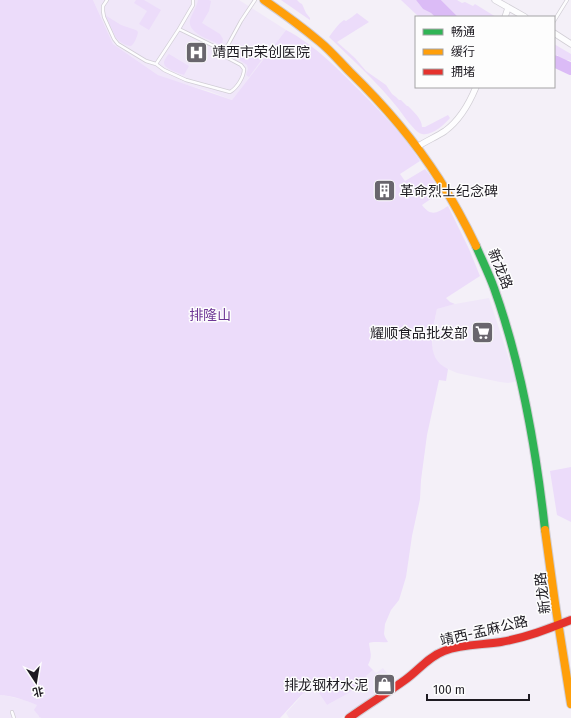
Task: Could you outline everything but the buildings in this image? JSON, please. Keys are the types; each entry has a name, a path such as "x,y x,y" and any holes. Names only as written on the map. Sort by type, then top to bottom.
{"main road":[{"name":"新龙路","path":"264,0 289,17 327,48 384,105 430,158 466,218 485,259 498,292 517,356 530,415 542,480 559,610 558,625 571,704"},
{"name":"新龙路","path":"270,0 306,26 330,46 386,103 419,146"},
{"name":"靖西-孟麻公路","path":"349,718 405,680 421,666 440,653 472,644 518,638 571,620"}],"street":[{"path":"495,0 523,16"},
{"path":"505,16 508,8"},
{"path":"555,34 571,44"},
{"path":"419,146 446,130 460,117 476,88"}],"lane":[{"path":"107,0 103,6 104,17 114,39 118,44 156,64 164,70 186,80 230,92 244,74 244,69 241,65 223,54 241,21 255,0"},
{"path":"156,64 193,5 193,0"},
{"path":"555,19 567,0"},
{"path":"179,29 224,51"},
{"path":"12,712 14,718"}],"shaded area":[{"name":"靖西市荣创医院","path":"93,0 239,0 286,30 232,100 158,75 113,44"},
{"path":"416,0 441,0 457,16 434,16 423,9"},
{"path":"489,298 516,380 514,382 500,382 457,373 441,366 433,354 433,330 437,309"},
{"path":"383,668 394,682 341,718 289,718 286,713 309,688 314,686 327,705 368,680 366,676 373,670 376,673"},
{"path":"0,695 24,700 38,705 39,717 41,718 0,718"}],"green space":[{"name":"排隆山","path":"0,0 93,0 113,44 158,75 232,100 286,30 317,50 326,58 370,101 400,134 420,161 400,174 405,181 425,169 441,192 422,205 428,211 434,213 448,206 469,249 480,276 446,298 455,304 437,309 432,334 433,351 440,364 448,369 446,381 439,380 427,435 420,499 412,536 406,577 399,600 391,610 385,624 384,634 388,642 369,643 371,656 368,665 373,670 366,676 368,679 347,694 327,705 314,686 300,696 280,718 41,718 34,710 37,705 19,698 0,695"},
{"path":"136,0 144,0 161,10 149,30 139,24 147,11 134,3"},
{"path":"198,0 211,1 209,11 202,23 220,34 223,39 222,44 205,38 192,29 190,20"},
{"path":"281,0 297,0 302,4 310,20 307,18"},
{"path":"401,0 416,0 423,9 434,16 418,16"},
{"path":"441,0 457,0 473,6 475,4 494,16 457,16"},
{"path":"357,13 369,22 337,42 355,58 366,71 386,85 392,94 413,111 419,118 422,127 425,127 448,115 450,118 438,129 426,134 419,133 381,89 329,37 336,27 344,20 346,21"},
{"path":"105,15 121,25 138,32 136,40 131,46 123,44 116,38"},
{"path":"236,43 263,58 249,77 246,75 248,69 247,65 232,55 231,50"},
{"path":"555,45 571,54 571,61 560,60 558,59 558,55 555,55"},
{"path":"169,54 189,66 184,75 166,67 164,61"},
{"path":"571,467 571,522 557,515 550,471"}],"waterway":[{"path":"555,61 571,69"}],"traffic: fast":[{"path":"476,246 494,288 513,347 527,408 545,530"}],"traffic: slow":[{"path":"264,0 324,45 375,97 398,123 439,179 459,212 476,246"},
{"path":"545,530 571,704"}],"traffic: jam":[{"path":"349,718 405,680 428,660 444,651 458,647 501,642 519,638 571,620"}],"place":[{"name":"靖西市荣创医院","path":"197,52"},
{"name":"革命烈士纪念碑","path":"385,191"},
{"name":"耀顺食品批发部","path":"483,333"},
{"name":"排龙钢材水泥","path":"384,685"}]}
